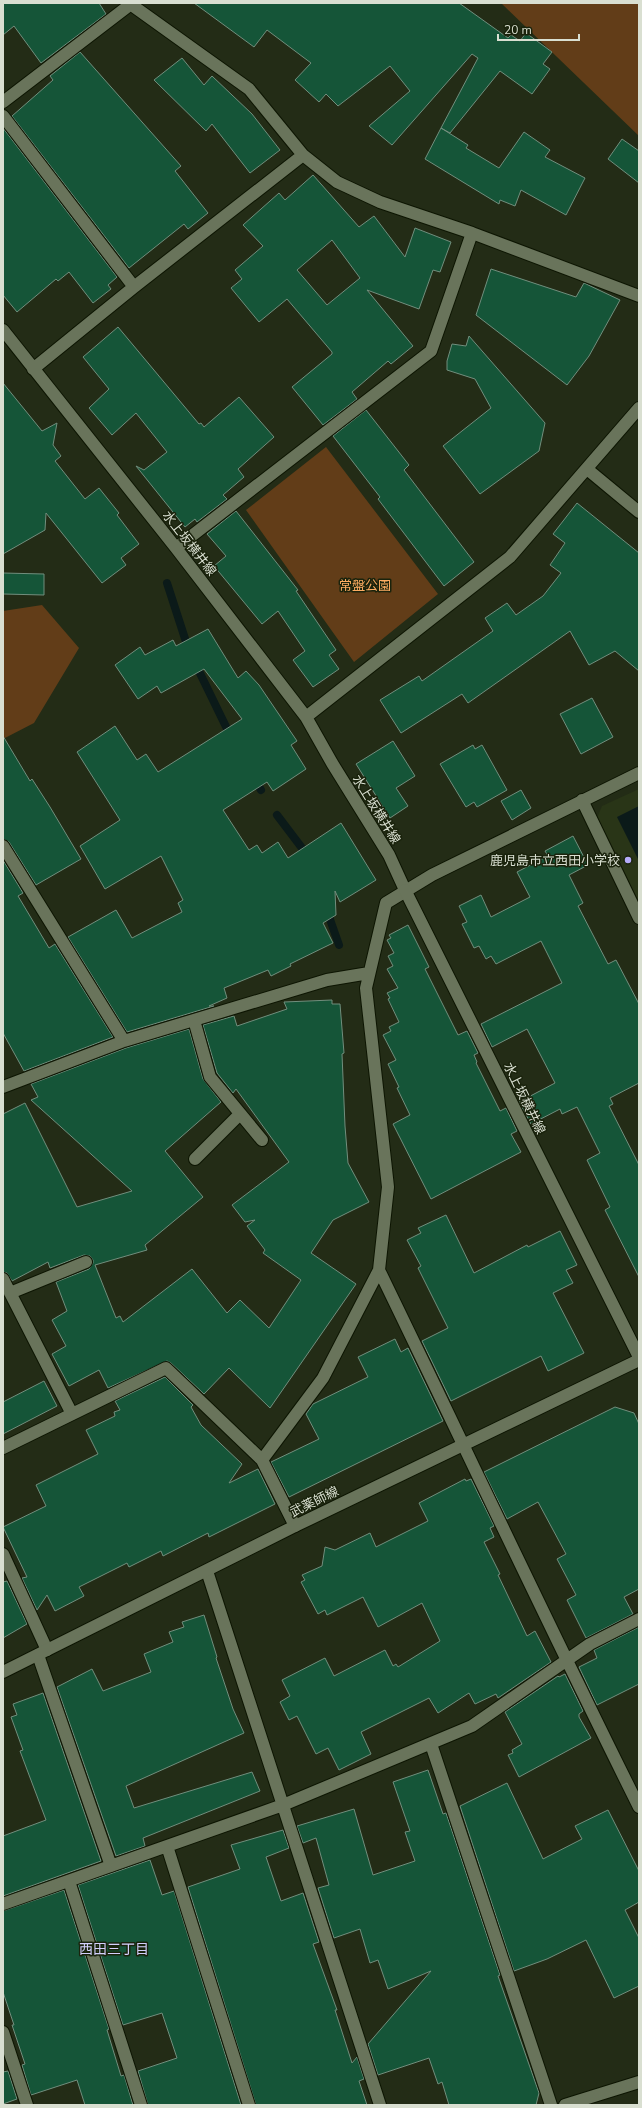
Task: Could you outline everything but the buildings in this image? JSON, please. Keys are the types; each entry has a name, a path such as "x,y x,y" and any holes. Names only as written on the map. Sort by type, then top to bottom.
{"street":[{"path":"3,102 130,4 249,90 303,155 337,182 380,202 472,233 639,296"},
{"path":"3,116 134,287"},
{"path":"33,369 134,287 303,155"},
{"path":"176,548 431,351 472,233"},
{"name":"水上坂横井線","path":"3,330 176,548 306,717 389,855 405,890 639,1359"},
{"path":"306,717 510,557 639,408"},
{"path":"587,469 639,512"},
{"path":"262,1460 323,1378 379,1270 388,1187 366,988 386,903 405,890 582,800 639,773"},
{"path":"582,800 639,918"},
{"path":"3,846 124,1041"},
{"path":"3,1087 124,1041 327,980 370,973"},
{"path":"194,1020 210,1077 262,1140"},
{"path":"196,1159 240,1114"},
{"path":"10,1293 86,1262"},
{"path":"379,1270 566,1661 639,1807"},
{"path":"3,1279 72,1414"},
{"name":"武薬師線","path":"3,1672 294,1526 639,1359"},
{"path":"3,1448 166,1368 262,1460 294,1526"},
{"path":"3,1554 43,1653 111,1866"},
{"path":"206,1571 380,2105"},
{"path":"3,1904 283,1804 472,1726 590,1644 639,1619"},
{"path":"431,1744 551,2105"},
{"path":"167,1846 249,2105"},
{"path":"69,1881 141,2105"},
{"path":"3,2032 27,2105"},
{"path":"565,2105 639,2082"}],"shaded area":[{"name":"鹿児島市立西田小学校","path":"639,789 639,903 597,818 602,806"},
{"path":"639,806 639,861 617,817"}],"green space":[{"path":"501,3 639,3 639,136"},
{"name":"常盤公園","path":"326,447 438,594 354,662 246,510"},
{"path":"42,605 79,648 34,723 3,739 3,611"}],"waterway":[{"path":"167,583 189,651"},
{"path":"195,663 231,737"},
{"path":"254,779 261,790"},
{"path":"277,815 305,852 307,858"},
{"path":"326,908 339,945"}],"place":[{"name":"鹿児島市立西田小学校","path":"628,860"}],"district":[{"name":"西田三丁目","path":"114,1949"}]}
